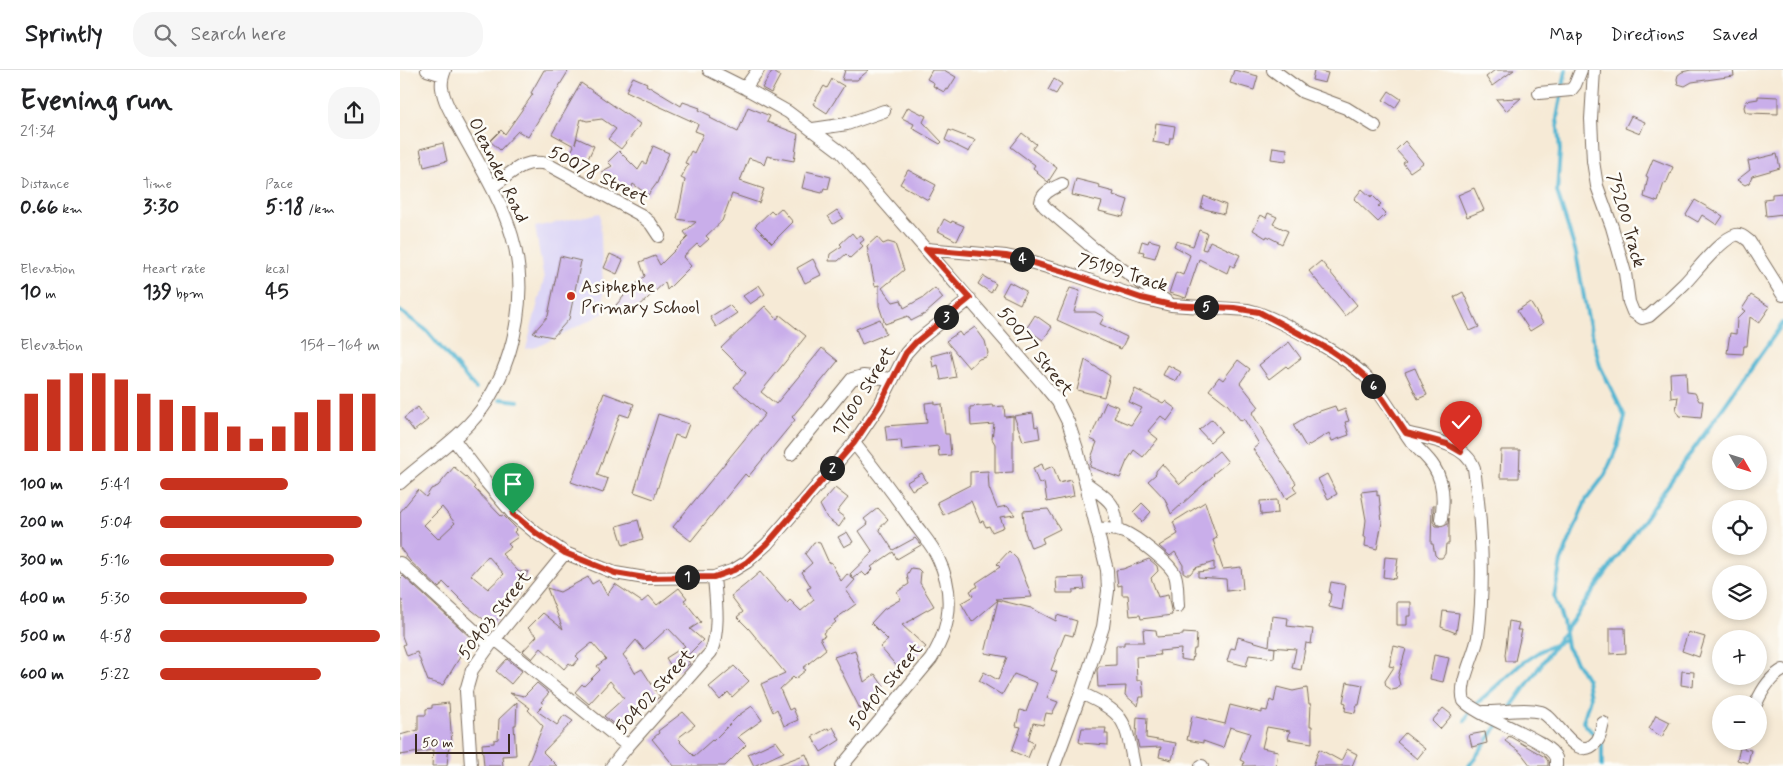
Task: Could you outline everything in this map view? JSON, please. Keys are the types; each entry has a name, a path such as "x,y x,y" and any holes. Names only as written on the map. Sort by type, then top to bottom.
{"street":[{"path":"427,70 444,72"},
{"name":"50077 Street","path":"709,70 788,112 842,152 1058,402 1068,422 1086,483 1107,570 1108,599 1103,627 1054,766"},
{"path":"745,88 758,70"},
{"path":"1273,70 1303,92 1346,108 1375,126"},
{"path":"1539,93 1571,90 1576,85 1580,70"},
{"name":"75200 Track","path":"1594,70 1593,160 1597,186 1612,227 1633,312 1638,317 1645,318 1660,307 1684,284 1715,250 1729,238 1738,235 1749,241 1783,295"},
{"name":"Oleander Road","path":"400,483 454,440 487,401 501,375 514,341 520,288 519,268 512,236 492,187 448,106 442,88 444,72"},
{"path":"813,129 847,124 884,111"},
{"name":"50078 Street","path":"492,187 523,165 537,162 547,164 647,219 658,236"},
{"path":"1062,184 1047,192 1041,198 1041,202 1045,207 1094,249 1171,305"},
{"name":"75199 Track","path":"926,249 1013,257 1071,274 1141,298 1171,305 1259,312 1345,360 1367,378 1406,433 1434,466 1444,497 1441,519"},
{"name":"17600 Street","path":"454,440 513,514 565,553 615,573 645,578 714,577 734,570 747,562 767,544 854,443 879,406 906,353 916,342 970,298"},
{"path":"791,454 852,379 863,376 893,380"},
{"path":"1406,433 1438,441 1454,448 1470,460 1474,468 1481,531 1482,586 1478,637 1464,683 1462,697 1467,704 1478,712 1535,741 1553,754 1556,759 1556,766"},
{"name":"50401 Street","path":"842,766 931,659 941,644 948,622 948,593 938,557 885,481 854,443"},
{"path":"1086,483 1107,499 1114,507 1117,530"},
{"path":"1097,528 1117,530 1136,539 1150,549 1172,570 1176,578 1178,606"},
{"name":"50403 Street","path":"471,766 466,691 472,670 565,553"},
{"path":"400,564 493,642 628,746"},
{"name":"50402 Street","path":"612,766 711,652 714,643 717,615 714,577"},
{"path":"1760,695 1774,675 1783,670"},
{"path":"1081,693 1116,712 1123,722 1128,737 1134,766"},
{"path":"1478,712 1502,713 1525,710 1543,713 1549,716 1571,744 1581,748 1587,748 1596,743 1603,723"}],"shaded area":[{"name":"Asiphephe Primary School","path":"600,213 604,313 537,347 526,349 544,279 535,227"}],"building":[{"path":"544,70 569,70 528,137 518,131 500,150 490,141 501,130 505,134 533,94 531,93"},
{"path":"845,70 869,70 857,80 842,80"},
{"path":"932,70 944,70 956,77 948,90 946,89 944,92 933,86 934,83 927,79"},
{"path":"1234,70 1258,76 1254,90 1230,83"},
{"path":"1314,70 1328,73 1325,83 1312,80"},
{"path":"1495,70 1514,70 1492,86 1486,77"},
{"path":"1691,70 1733,70 1734,76 1692,82 1685,86 1678,84 1678,75"},
{"path":"772,71 780,76 771,93 762,88"},
{"path":"633,77 647,83 646,85 681,106 683,102 700,108 699,110 711,116 710,118 738,132 748,107 770,116 767,122 798,134 794,161 767,156 764,165 749,158 740,181 764,189 759,203 732,194 722,221 706,236 709,239 700,247 697,244 683,257 691,266 667,290 665,282 632,313 630,311 626,315 616,305 628,288 632,288 645,276 640,262 655,256 660,265 688,237 684,232 696,222 677,219 685,180 681,178 688,164 685,163 691,151 694,153 703,134 695,131 698,124 626,91"},
{"path":"832,79 844,86 827,113 813,104 824,86 827,88"},
{"path":"1054,79 1062,84 1056,94 1048,90"},
{"path":"581,83 640,124 621,149 608,139 616,129 602,119 587,121 581,119 575,144 577,138 594,146 585,165 568,157 574,146 552,134"},
{"path":"1389,91 1401,99 1395,108 1383,100"},
{"path":"1758,96 1778,97 1778,114 1749,113 1745,111 1746,101 1758,99"},
{"path":"1521,98 1506,111 1496,99"},
{"path":"908,107 926,116 923,122 942,142 940,144 912,128 914,124 902,118"},
{"path":"1631,116 1645,122 1640,134 1625,128"},
{"path":"1156,123 1175,126 1173,138 1170,138 1169,145 1153,142"},
{"path":"949,130 975,140 969,152 945,140"},
{"path":"1022,133 1036,144 1032,149 1057,168 1048,182 1033,168 1035,165 1011,147"},
{"path":"1405,141 1423,163 1410,172 1403,163 1406,161 1396,150"},
{"path":"443,143 447,161 424,167 420,149"},
{"path":"653,146 669,153 657,183 648,195 633,184 631,189 623,185 618,190 601,172 612,166 608,162 619,151 638,170 643,162 646,164"},
{"path":"1273,147 1287,149 1286,161 1271,159"},
{"path":"1777,154 1780,168 1752,176 1749,183 1745,185 1737,180 1750,170 1748,161"},
{"path":"1653,159 1673,167 1666,184 1664,183 1658,202 1644,197 1648,177 1646,176"},
{"path":"908,170 936,185 928,200 900,184"},
{"path":"806,171 831,177 828,189 824,188 822,193 802,188"},
{"path":"1076,179 1100,185 1099,188 1114,192 1113,195 1128,200 1123,217 1099,211 1102,202 1072,195"},
{"path":"1474,188 1484,210 1467,217 1458,195"},
{"path":"1362,189 1381,204 1378,206 1386,214 1378,222 1354,199"},
{"path":"1783,193 1783,214 1766,216 1764,199 1772,198 1772,194"},
{"path":"1204,196 1226,205 1224,214 1201,208"},
{"path":"1695,200 1723,216 1717,225 1702,215 1698,222 1686,215"},
{"path":"781,208 793,222 772,243 755,226 771,211 774,214"},
{"path":"837,210 843,218 833,224 828,216"},
{"path":"1268,213 1277,217 1273,224 1288,231 1282,244 1267,236 1266,238 1253,230 1261,215 1266,218"},
{"path":"944,219 964,226 957,241 938,231"},
{"path":"1199,230 1207,233 1202,249 1206,250 1210,241 1240,255 1234,267 1230,265 1227,273 1199,259 1186,298 1169,293 1176,272 1183,275 1190,255 1174,246 1176,241 1193,246"},
{"path":"852,233 856,238 861,235 864,240 860,243 863,246 850,258 846,254 838,261 829,261 830,254 842,246 840,244"},
{"path":"877,237 883,244 888,242 895,244 904,270 882,288 893,302 901,300 904,308 924,297 935,288 943,298 925,314 911,321 908,316 885,324 879,306 879,285 875,286 867,246"},
{"path":"1149,240 1160,243 1155,258 1143,255 1144,252 1139,251 1142,241 1148,243"},
{"path":"610,254 623,260 617,274 604,268"},
{"path":"560,256 581,261 569,319 553,337 533,333 548,316"},
{"path":"813,259 821,275 805,283 797,268"},
{"path":"1321,261 1357,305 1345,316 1309,271"},
{"path":"983,276 996,284 991,293 978,284"},
{"path":"1009,282 1026,291 1020,304 1002,295"},
{"path":"759,285 765,294 750,304 743,296"},
{"path":"1070,288 1080,291 1074,312 1095,312 1104,317 1100,324 1127,337 1121,349 1057,320"},
{"path":"1463,292 1479,327 1470,331 1454,297"},
{"path":"1751,295 1770,307 1759,323 1750,317 1747,346 1744,346 1743,354 1727,353 1730,333 1736,334 1737,319 1745,311 1742,309"},
{"path":"1530,302 1543,323 1530,331 1517,311"},
{"path":"729,305 737,313 716,327 710,317"},
{"path":"765,306 777,319 780,315 806,336 761,392 776,404 822,348 838,361 792,417 795,420 748,477 745,474 691,541 673,527 765,414 734,387 746,373 721,348"},
{"path":"1035,315 1052,327 1043,340 1026,329"},
{"path":"880,319 886,334 862,344 856,329"},
{"path":"975,327 985,341 988,353 986,357 979,359 969,368 946,341 959,332 962,336"},
{"path":"1289,342 1301,358 1288,368 1286,366 1269,379 1259,365"},
{"path":"950,351 956,377 941,380 938,365 933,367 931,356"},
{"path":"1085,360 1110,376 1104,397 1077,390"},
{"path":"1238,360 1250,369 1240,383 1259,407 1252,413 1263,434 1296,483 1293,486 1297,492 1286,499 1274,477 1253,449 1259,444 1244,419 1241,421 1227,404 1209,390 1219,377 1223,380"},
{"path":"1168,365 1181,372 1176,381 1163,375"},
{"path":"1415,368 1427,395 1418,399 1405,372"},
{"path":"1686,372 1687,392 1695,393 1699,401 1703,401 1701,418 1679,416 1676,410 1678,397 1671,398 1670,373"},
{"path":"1135,389 1163,403 1165,401 1176,409 1167,421 1161,416 1148,431 1158,439 1143,457 1134,450 1120,478 1090,467 1097,442 1090,439 1106,402 1119,407 1114,418 1131,425 1142,408 1129,402"},
{"path":"604,393 634,404 629,417 620,414 597,475 608,479 603,493 571,482"},
{"path":"935,402 935,405 942,404 945,434 949,434 951,455 939,456 938,446 902,450 901,440 887,441 885,426 927,423 925,403"},
{"path":"993,405 993,407 1004,406 1005,417 1013,416 1013,472 995,473 995,444 992,439 994,424 971,426 970,407"},
{"path":"1335,406 1337,412 1345,409 1349,421 1345,422 1349,435 1332,441 1329,433 1306,447 1293,425 1311,414"},
{"path":"418,407 428,420 414,431 404,418"},
{"path":"1033,413 1035,427 1038,426 1040,438 1023,441 1014,416"},
{"path":"658,414 689,424 684,438 675,435 654,499 634,492"},
{"path":"1212,419 1222,431 1210,442 1199,430"},
{"path":"1501,450 1520,450 1519,478 1500,478"},
{"path":"1219,451 1228,462 1171,514 1165,499 1148,481 1156,474 1156,471 1162,464 1180,484"},
{"path":"1042,464 1044,470 1053,466 1059,483 1071,480 1074,496 1047,502 1044,482 1039,484 1033,468"},
{"path":"454,467 466,477 501,516 503,515 517,529 514,532 518,537 508,544 511,547 502,554 519,572 528,571 524,580 516,588 520,593 492,626 468,607 443,582 439,588 410,561 400,548 400,512 418,490 426,497 431,489 438,486","holes":["442,507 455,523 438,539 424,525","488,556 504,574 488,589 471,575"]},
{"path":"502,471 509,480 502,486 494,478"},
{"path":"988,471 989,488 997,508 1007,506 1015,515 1000,517 1004,527 992,532 983,521 980,522 971,501 943,515 937,502 970,485 970,472"},
{"path":"922,473 927,482 912,490 907,482"},
{"path":"1327,474 1337,494 1328,499 1318,479"},
{"path":"835,488 848,498 837,512 845,518 839,527 827,518 820,505"},
{"path":"1377,490 1382,522 1377,549 1365,546 1366,520 1361,492"},
{"path":"1277,500 1278,513 1261,515 1260,501"},
{"path":"1205,502 1217,538 1213,540 1223,569 1241,567 1243,589 1227,591 1226,579 1198,577 1198,572 1214,570 1214,562 1195,568 1190,574 1186,574 1183,572 1183,565 1175,552 1170,556 1159,546 1178,534 1173,522"},
{"path":"1142,503 1151,512 1142,522 1133,512"},
{"path":"1432,506 1434,506 1433,522 1436,526 1448,524 1449,518 1449,544 1446,544 1445,554 1442,558 1438,558 1435,555 1433,544 1431,544"},
{"path":"878,508 888,519 879,529 893,550 915,538 921,545 897,559 893,552 871,567 873,569 866,576 862,572 853,579 850,574 873,552 859,531 868,524 864,519"},
{"path":"1048,509 1060,529 1042,538 1044,543 1031,548 1025,532 1023,511"},
{"path":"638,520 643,539 623,545 617,526"},
{"path":"847,532 853,542 844,547 838,537"},
{"path":"814,542 820,543 829,563 831,562 841,581 847,574 855,580 846,590 856,604 834,620 836,622 823,633 825,636 820,638 826,649 803,668 806,670 795,679 793,677 780,689 789,710 793,708 798,720 784,726 777,709 773,712 761,684 785,673 737,617 743,612 731,596 760,572 787,603 790,600 801,611 814,600 807,589 811,587 802,572 812,563 805,554"},
{"path":"1009,551 1017,559 1032,597 996,599 998,600 972,622 961,603 973,596 970,591 978,586 976,583 1000,567 997,564"},
{"path":"1385,557 1398,558 1395,579 1383,577"},
{"path":"1149,559 1157,566 1158,571 1151,578 1158,597 1168,595 1172,615 1141,619 1140,615 1130,616 1128,595 1122,595 1122,585 1118,586 1116,570"},
{"path":"911,568 918,569 921,572 920,583 934,606 902,625 926,647 900,670 880,647 888,640 871,623 884,609 901,599 897,592 909,584 907,575"},
{"path":"403,576 470,637 457,654 460,657 443,685 428,681 417,652 407,656 403,645 405,644 402,636 402,600 400,601 400,579"},
{"path":"588,577 592,584 599,580 607,595 615,584 642,602 649,596 657,605 679,588 687,598 684,600 701,622 690,629 703,640 686,657 690,664 675,672 666,658 685,646 668,628 644,650 636,640 623,655 635,673 642,669 660,697 632,713 636,717 624,728 619,722 616,726 604,716 624,698 610,681 589,704 575,692 600,670 597,666 606,659 592,643 576,656 579,659 573,666 569,663 564,669 541,648 532,659 523,651 537,636 528,628 543,613 563,629 547,588 560,592"},
{"path":"1083,577 1085,589 1073,590 1073,593 1057,593 1056,578"},
{"path":"1331,582 1346,585 1342,610 1329,607"},
{"path":"998,600 1031,608 1056,621 1057,615 1077,621 1073,636 1065,634 1051,670 1057,672 1047,698 1058,702 1052,714 1046,713 1043,725 1033,723 1028,740 1034,743 1028,758 1012,751 1021,727 1016,726 1020,710 1026,712 1037,683 1014,674 1002,695 979,681 984,672 998,680 1007,657 985,653"},
{"path":"1397,602 1411,602 1411,616 1407,616 1407,625 1397,625"},
{"path":"1443,611 1459,613 1456,633 1441,627"},
{"path":"1272,616 1288,618 1287,626 1313,629 1311,644 1306,643 1301,670 1292,668 1296,649 1270,647 1275,648 1274,658 1249,655 1246,666 1227,661 1231,648 1235,649 1238,637 1269,646"},
{"path":"1509,621 1519,623 1517,630 1522,630 1515,661 1506,661 1505,655"},
{"path":"1610,628 1625,628 1626,653 1610,654"},
{"path":"1143,629 1156,630 1157,637 1183,635 1183,633 1197,634 1196,649 1194,649 1192,661 1180,659 1181,649 1159,651 1160,655 1136,657 1137,681 1142,680 1144,697 1140,697 1138,706 1125,695 1126,686 1098,687 1097,670 1099,666 1116,665 1116,645 1124,645 1124,642 1144,642"},
{"path":"1688,632 1705,637 1699,657 1682,651"},
{"path":"1394,646 1406,649 1398,677 1400,685 1397,689 1392,690 1386,686 1385,681 1394,667 1389,666"},
{"path":"855,650 864,682 875,674 884,687 876,693 879,697 860,709 834,657"},
{"path":"1434,655 1449,658 1443,682 1430,679"},
{"path":"507,659 522,671 511,684 496,671"},
{"path":"734,666 749,681 732,697 728,692 720,700 709,687"},
{"path":"1682,671 1694,672 1693,687 1681,685"},
{"path":"1347,682 1363,685 1359,705 1357,705 1355,713 1345,711 1346,703 1343,702"},
{"path":"537,683 549,693 541,702 544,704 537,711 557,725 564,715 573,721 543,752 557,766 527,766 543,726 528,710 530,708 510,693 524,696"},
{"path":"1277,687 1293,691 1307,688 1309,704 1311,704 1310,726 1312,726 1312,743 1288,739 1290,731 1267,727 1262,748 1278,751 1276,766 1243,766 1244,762 1240,760 1250,733 1230,727 1223,748 1203,741 1203,743 1187,740 1192,716 1225,724 1230,705 1262,713 1262,710 1267,711 1270,700 1274,702"},
{"path":"517,702 516,725 514,725 516,755 502,756 503,766 484,766 482,744 494,743 494,740 498,739 499,719"},
{"path":"449,703 452,744 449,744 447,766 432,766 433,750 400,755 400,735 418,730 418,715 426,715 426,709 432,708 432,705"},
{"path":"752,706 762,720 738,737 746,745 725,766 674,766 652,739 659,733 658,731 683,712 695,725 678,738 694,756 713,741 739,715"},
{"path":"1443,708 1452,715 1440,729 1432,721"},
{"path":"1656,715 1670,722 1662,737 1649,729"},
{"path":"1137,717 1147,718 1146,738 1176,743 1172,760 1159,757 1161,747 1139,748 1136,735"},
{"path":"833,727 840,740 821,752 812,737"},
{"path":"1082,728 1106,728 1105,734 1108,734 1108,745 1079,742"},
{"path":"1485,732 1487,743 1472,747 1469,735"},
{"path":"1405,733 1425,749 1417,759 1397,742"},
{"path":"1509,736 1545,757 1548,761 1548,766 1531,766 1521,753 1505,741"},
{"path":"776,741 784,752 754,766 748,754"},
{"path":"1319,749 1341,761 1347,749 1357,754 1352,766 1313,766"},
{"path":"1740,750 1751,750 1748,763 1737,760"},
{"path":"806,754 811,766 777,766 777,765"}],"waterway":[{"path":"1566,70 1557,118 1560,151 1557,192 1576,253 1587,314 1600,366 1625,417 1617,447 1605,475 1586,500 1561,561 1554,597 1563,621 1567,647 1587,680 1590,698 1583,722 1602,744 1602,766"},
{"path":"400,311 426,330 476,389"},
{"path":"1511,707 1783,323"},
{"path":"500,399 518,401"},
{"path":"1465,721 1475,705 1521,664 1542,650 1566,640"},
{"path":"1469,766 1498,725"}],"place":[{"name":"Asiphephe Primary School","path":"571,296"}],"route":[{"path":"513,514 565,553 615,573 645,578 714,577 734,570 747,562 798,511 854,443 879,406 906,353 916,342 970,298 926,249 1006,256 1020,259 1141,298 1171,305 1234,308 1259,312 1330,350 1352,365 1367,378 1406,433 1447,444 1461,452"}]}
